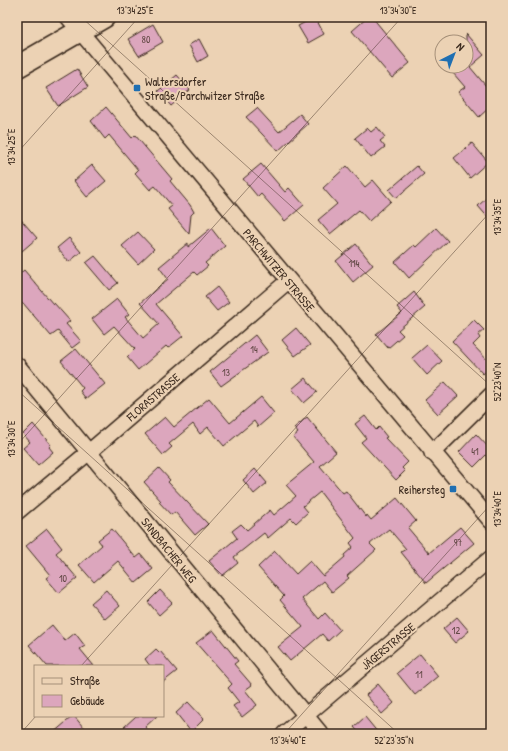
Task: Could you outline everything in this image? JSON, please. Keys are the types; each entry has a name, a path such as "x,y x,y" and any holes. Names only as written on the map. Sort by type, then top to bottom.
{"street":[{"path":"17,68 74,24 104,17"},
{"name":"PARCHWITZER STRASSE","path":"74,24 432,453 491,521"},
{"name":"FLORASTRASSE","path":"17,512 288,281"},
{"name":"SANDBACHER WEG","path":"17,366 321,734"},
{"path":"432,453 491,395"},
{"name":"JÄGERSTRASSE","path":"284,734 491,558"}],"building":[{"path":"315,17 324,34 308,43 298,26"},
{"path":"368,17 372,17 410,63 392,78 352,31"},
{"path":"153,24 163,42 139,56 128,39"},
{"path":"199,39 208,56 198,62 189,45"},
{"path":"474,43 484,55 474,64"},
{"path":"77,69 88,87 58,106 46,88"},
{"path":"474,72 491,92 491,106 479,117 458,92 465,87 454,74 474,74"},
{"path":"177,75 190,90 171,106 158,91"},
{"path":"106,107 132,138 135,135 172,179 170,181 190,205 194,212 191,215 189,234 168,209 172,206 155,186 150,190 135,173 138,170 109,135 105,139 91,121"},
{"path":"257,108 279,132 300,114 308,124 278,151 246,117"},
{"path":"377,127 385,137 380,141 385,147 371,158 355,138 367,128 371,132"},
{"path":"472,143 488,162 470,178 454,158"},
{"path":"261,164 285,192 289,188 304,205 285,221 261,194 258,197 243,179"},
{"path":"92,165 106,181 87,197 74,181"},
{"path":"347,166 365,187 373,180 391,201 369,221 359,210 330,234 318,220 337,204 323,188"},
{"path":"417,166 424,174 396,198 389,190"},
{"path":"491,194 491,221 478,206"},
{"path":"17,215 37,238 22,251 17,246"},
{"path":"211,228 225,246 205,263 208,266 197,275 194,272 156,304 183,336 168,348 166,346 138,370 127,357 135,349 114,326 104,334 92,319 117,299 129,314 125,317 143,338 159,324 140,303 168,279 159,267 188,243 188,247"},
{"path":"436,228 448,241 409,278 395,262 414,245 416,247"},
{"path":"138,232 154,249 138,264 122,246"},
{"path":"69,238 81,252 69,262 57,248"},
{"path":"356,244 373,265 353,282 336,261"},
{"path":"95,256 118,283 109,290 86,263"},
{"path":"24,270 53,304 54,303 70,321 66,324 81,341 72,348 58,331 51,336 23,303 17,308 17,276"},
{"path":"217,287 229,302 217,311 205,297"},
{"path":"414,292 425,307 398,330 403,335 388,348 376,334 402,313 397,307"},
{"path":"474,320 484,330 478,335 480,338 473,345 491,364 491,367 483,374 452,341"},
{"path":"296,328 310,345 295,356 282,340"},
{"path":"255,335 268,352 221,386 210,372"},
{"path":"427,345 442,361 427,375 412,358"},
{"path":"76,349 105,384 86,399 80,391 83,388 61,361"},
{"path":"305,378 317,392 304,403 292,389"},
{"path":"445,382 458,396 438,414 425,400"},
{"path":"261,397 274,413 258,427 254,421 224,446 208,427 200,434 193,424 169,444 172,447 163,455 145,434 165,417 174,427 209,398 230,423"},
{"path":"365,416 376,430 379,427 387,437 385,438 408,462 402,468 405,471 396,480 361,442 366,438 355,424"},
{"path":"307,417 336,452 320,466 343,493 346,491 366,517 367,515 371,520 397,498 416,521 408,528 429,553 460,527 474,543 426,583 401,552 406,549 389,529 370,544 376,550 347,576 349,578 332,592 323,581 302,599 319,619 325,613 340,630 328,641 322,634 290,661 278,647 303,627 280,600 284,596 258,567 275,551 296,574 310,561 323,576 345,557 344,555 353,547 350,543 355,538 320,492 303,506 308,512 296,523 291,518 268,538 264,533 234,557 238,563 222,576 209,561 237,538 232,531 241,524 247,530 270,510 274,515 296,496 286,485 314,462 293,437 298,433 294,428"},
{"path":"33,424 51,445 49,447 53,452 38,465 23,448 30,442 23,434"},
{"path":"476,434 491,450 474,467 459,452"},
{"path":"159,468 170,480 168,482 208,524 195,535 175,512 171,515 144,482"},
{"path":"255,469 267,483 254,494 243,480"},
{"path":"47,529 62,548 56,553 77,578 59,593 46,578 50,575 26,546"},
{"path":"112,529 136,558 141,554 153,569 136,583 118,561 94,582 79,565 102,545 98,540"},
{"path":"106,590 120,606 105,619 91,603"},
{"path":"160,590 172,603 159,615 148,602"},
{"path":"457,617 469,631 455,643 443,629"},
{"path":"52,625 65,641 75,633 85,646 80,649 93,665 46,665 29,645"},
{"path":"213,630 238,661 234,664 252,685 245,690 257,705 242,717 233,706 239,702 228,688 232,684 196,643"},
{"path":"156,649 159,652 160,651 177,671 164,681 164,665 149,665 145,659"},
{"path":"420,654 438,676 415,695 397,673"},
{"path":"378,684 394,703 382,714 366,695"},
{"path":"188,702 204,719 191,732 176,713"},
{"path":"72,717 75,717 89,734 52,734"},
{"path":"135,717 156,717 145,727 151,734 130,734 124,727"},
{"path":"365,717 379,734 360,734 354,727"}],"place":[{"name":"Waltersdorfer Straße/Parchwitzer Straße","path":"137,88"},
{"name":"Reihersteg","path":"453,489"}]}
